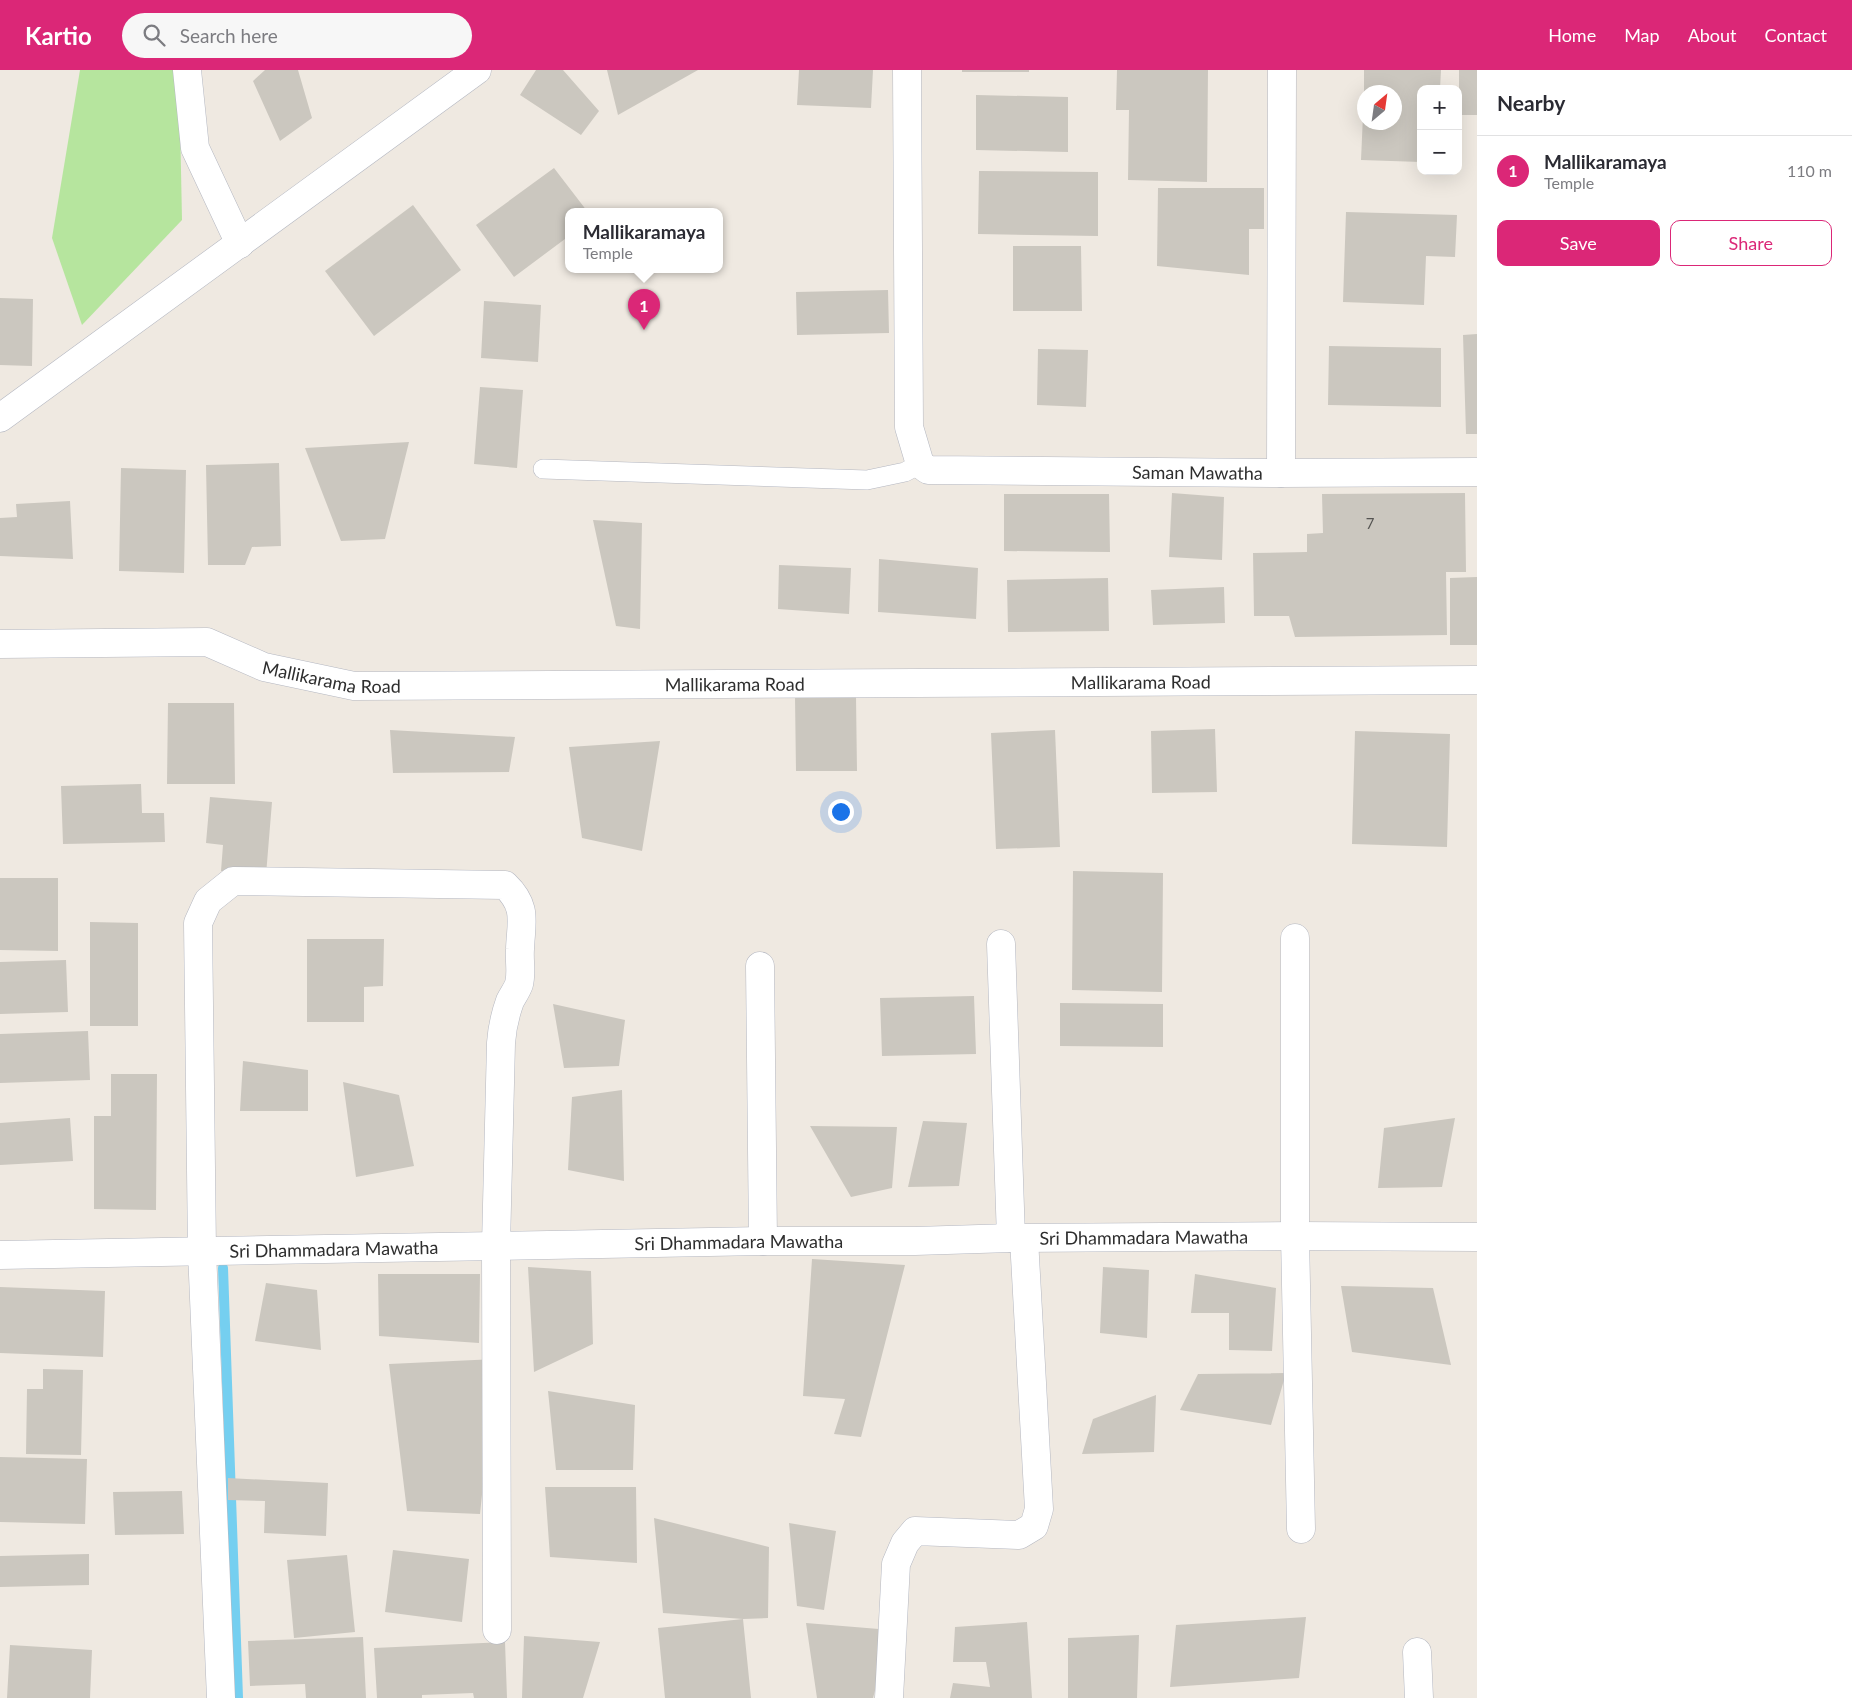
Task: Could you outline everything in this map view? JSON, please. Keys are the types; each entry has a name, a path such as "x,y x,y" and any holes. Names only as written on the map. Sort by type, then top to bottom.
{"street":[{"path":"187,70 195,148 240,244"},
{"path":"0,418 477,70"},
{"path":"907,70 908,427 920,464"},
{"path":"1282,70 1282,472"},
{"name":"Saman Mawatha","path":"920,464 928,470 1477,472"},
{"name":"Mallikarama Road","path":"0,644 207,642 264,667 354,686 1477,680"},
{"path":"221,1698 202,1251 198,923 208,901 233,881 505,885 519,902 523,923 520,951 522,972 518,987 503,1022 501,1043 496,1245 497,1630"},
{"path":"1295,938 1294,1236 1301,1529"},
{"path":"889,1698 896,1564 904,1544 915,1531 1019,1535 1034,1526 1039,1508 1018,1239 1001,944"},
{"path":"760,966 763,1241"},
{"name":"Sri Dhammadara Mawatha","path":"0,1255 763,1241 915,1242 1294,1236 1477,1237"},
{"path":"1417,1652 1419,1698"}],"lane":[{"path":"543,469 867,480 905,472 920,464"}],"green space":[{"path":"80,70 179,70 182,220 82,325 52,238"}],"building":[{"path":"265,70 298,70 312,118 280,141 253,81"},
{"path":"536,70 563,70 599,111 581,135 520,95"},
{"path":"607,70 698,70 618,115"},
{"path":"799,70 873,70 871,108 797,105"},
{"path":"962,70 1029,70 1029,72 962,72"},
{"path":"1117,70 1208,70 1207,182 1128,180 1129,110 1116,110"},
{"path":"1364,70 1441,70 1440,85 1417,85 1417,162 1361,160 1362,130 1402,130 1402,85 1364,85"},
{"path":"1459,70 1477,70 1477,115 1462,115 1462,85 1459,85"},
{"path":"976,95 1068,97 1068,152 976,150"},
{"path":"554,168 585,208 565,208 565,239 514,277 476,225"},
{"path":"979,171 1098,172 1098,236 978,234"},
{"path":"1158,188 1264,188 1264,229 1249,229 1249,275 1157,266"},
{"path":"413,205 461,270 374,336 325,271"},
{"path":"1346,212 1457,215 1455,257 1426,256 1424,305 1343,302"},
{"path":"1013,246 1081,246 1082,311 1013,311"},
{"path":"888,290 889,333 797,335 796,292"},
{"path":"0,298 33,299 32,366 0,365"},
{"path":"484,301 541,305 538,362 481,358"},
{"path":"1477,334 1477,434 1466,434 1463,335"},
{"path":"1329,346 1441,348 1441,407 1328,405"},
{"path":"1038,349 1088,350 1086,407 1037,405"},
{"path":"480,387 523,390 517,468 474,464"},
{"path":"409,442 385,539 341,541 305,448"},
{"path":"279,463 281,546 252,547 245,565 208,565 206,465"},
{"path":"121,468 186,470 184,573 119,571"},
{"path":"1172,493 1224,497 1222,560 1169,557"},
{"path":"1465,493 1466,572 1446,572 1447,635 1295,637 1289,616 1254,616 1253,553 1307,552 1307,534 1323,533 1322,494"},
{"path":"1004,494 1109,494 1110,552 1004,551"},
{"path":"70,501 73,559 0,556 0,518 17,517 16,504"},
{"path":"593,520 642,523 640,629 616,626"},
{"path":"879,559 978,568 976,619 878,612"},
{"path":"779,565 851,568 849,614 778,609"},
{"path":"1477,577 1477,645 1450,645 1450,578"},
{"path":"1108,578 1109,631 1008,632 1007,580"},
{"path":"1224,587 1225,623 1153,625 1151,590"},
{"path":"795,697 856,697 857,771 796,771"},
{"path":"168,703 234,703 235,784 167,784"},
{"path":"1215,729 1217,792 1152,793 1151,731"},
{"path":"390,730 515,737 509,772 393,773"},
{"path":"1055,730 1060,847 996,849 991,733"},
{"path":"1355,731 1450,734 1447,847 1352,844"},
{"path":"660,741 642,851 582,838 569,747"},
{"path":"141,784 142,813 164,813 165,842 63,844 61,786"},
{"path":"210,797 272,802 266,875 221,871 223,845 206,843"},
{"path":"1073,871 1163,873 1162,992 1072,990"},
{"path":"0,878 58,878 58,951 0,950"},
{"path":"90,922 138,923 138,1026 90,1026"},
{"path":"307,939 384,939 383,986 364,987 364,1022 307,1022"},
{"path":"66,960 68,1012 0,1014 0,962"},
{"path":"974,996 976,1054 882,1056 880,998"},
{"path":"1060,1003 1163,1004 1163,1047 1060,1046"},
{"path":"553,1004 625,1020 619,1066 564,1068"},
{"path":"88,1031 90,1080 0,1083 0,1034"},
{"path":"243,1061 308,1070 308,1111 240,1111"},
{"path":"111,1074 157,1074 156,1210 94,1209 94,1116 111,1116"},
{"path":"343,1082 399,1095 414,1166 356,1177"},
{"path":"622,1090 624,1181 568,1170 572,1097"},
{"path":"70,1118 73,1161 0,1165 0,1123"},
{"path":"1455,1118 1442,1187 1378,1188 1384,1128"},
{"path":"923,1121 967,1123 959,1186 908,1187"},
{"path":"810,1126 897,1127 892,1188 851,1197"},
{"path":"812,1259 905,1265 861,1437 834,1434 845,1399 803,1396"},
{"path":"528,1267 591,1271 593,1344 534,1372"},
{"path":"1103,1267 1149,1270 1147,1338 1100,1333"},
{"path":"378,1274 480,1274 479,1343 379,1336"},
{"path":"1195,1274 1276,1288 1272,1351 1229,1350 1229,1313 1191,1313"},
{"path":"266,1283 317,1290 321,1350 255,1341"},
{"path":"1341,1286 1433,1288 1451,1365 1352,1352"},
{"path":"0,1287 105,1291 103,1357 0,1353"},
{"path":"496,1359 480,1514 407,1511 389,1364"},
{"path":"43,1369 83,1370 81,1455 26,1454 27,1389 43,1389"},
{"path":"1286,1373 1271,1425 1180,1410 1198,1374"},
{"path":"548,1391 635,1405 633,1470 556,1470"},
{"path":"1156,1395 1154,1452 1082,1454 1093,1419"},
{"path":"0,1457 87,1459 85,1524 0,1522"},
{"path":"228,1478 328,1483 326,1536 264,1533 265,1501 228,1500"},
{"path":"545,1487 636,1487 637,1563 550,1557"},
{"path":"182,1491 184,1534 115,1535 113,1492"},
{"path":"654,1518 769,1547 768,1618 743,1619 663,1613"},
{"path":"789,1523 836,1531 824,1610 797,1606"},
{"path":"393,1550 469,1559 462,1622 385,1612"},
{"path":"89,1554 89,1585 0,1587 0,1556"},
{"path":"347,1555 355,1632 294,1638 287,1560"},
{"path":"1306,1617 1299,1678 1170,1687 1176,1625"},
{"path":"743,1619 751,1698 665,1698 658,1628"},
{"path":"1027,1622 1032,1698 950,1698 953,1683 990,1687 986,1662 953,1662 955,1627"},
{"path":"806,1623 891,1630 873,1698 817,1698"},
{"path":"1139,1635 1137,1698 1068,1698 1068,1638"},
{"path":"524,1636 600,1642 583,1698 522,1698"},
{"path":"363,1637 366,1698 306,1698 305,1684 250,1686 248,1641"},
{"path":"505,1642 507,1698 474,1698 473,1693 422,1695 422,1698 377,1698 374,1648"},
{"path":"10,1645 92,1650 90,1698 7,1698"}],"waterway":[{"path":"223,1268 238,1698"}],"place":[{"name":"Mallikaramaya","path":"644,330"}]}
